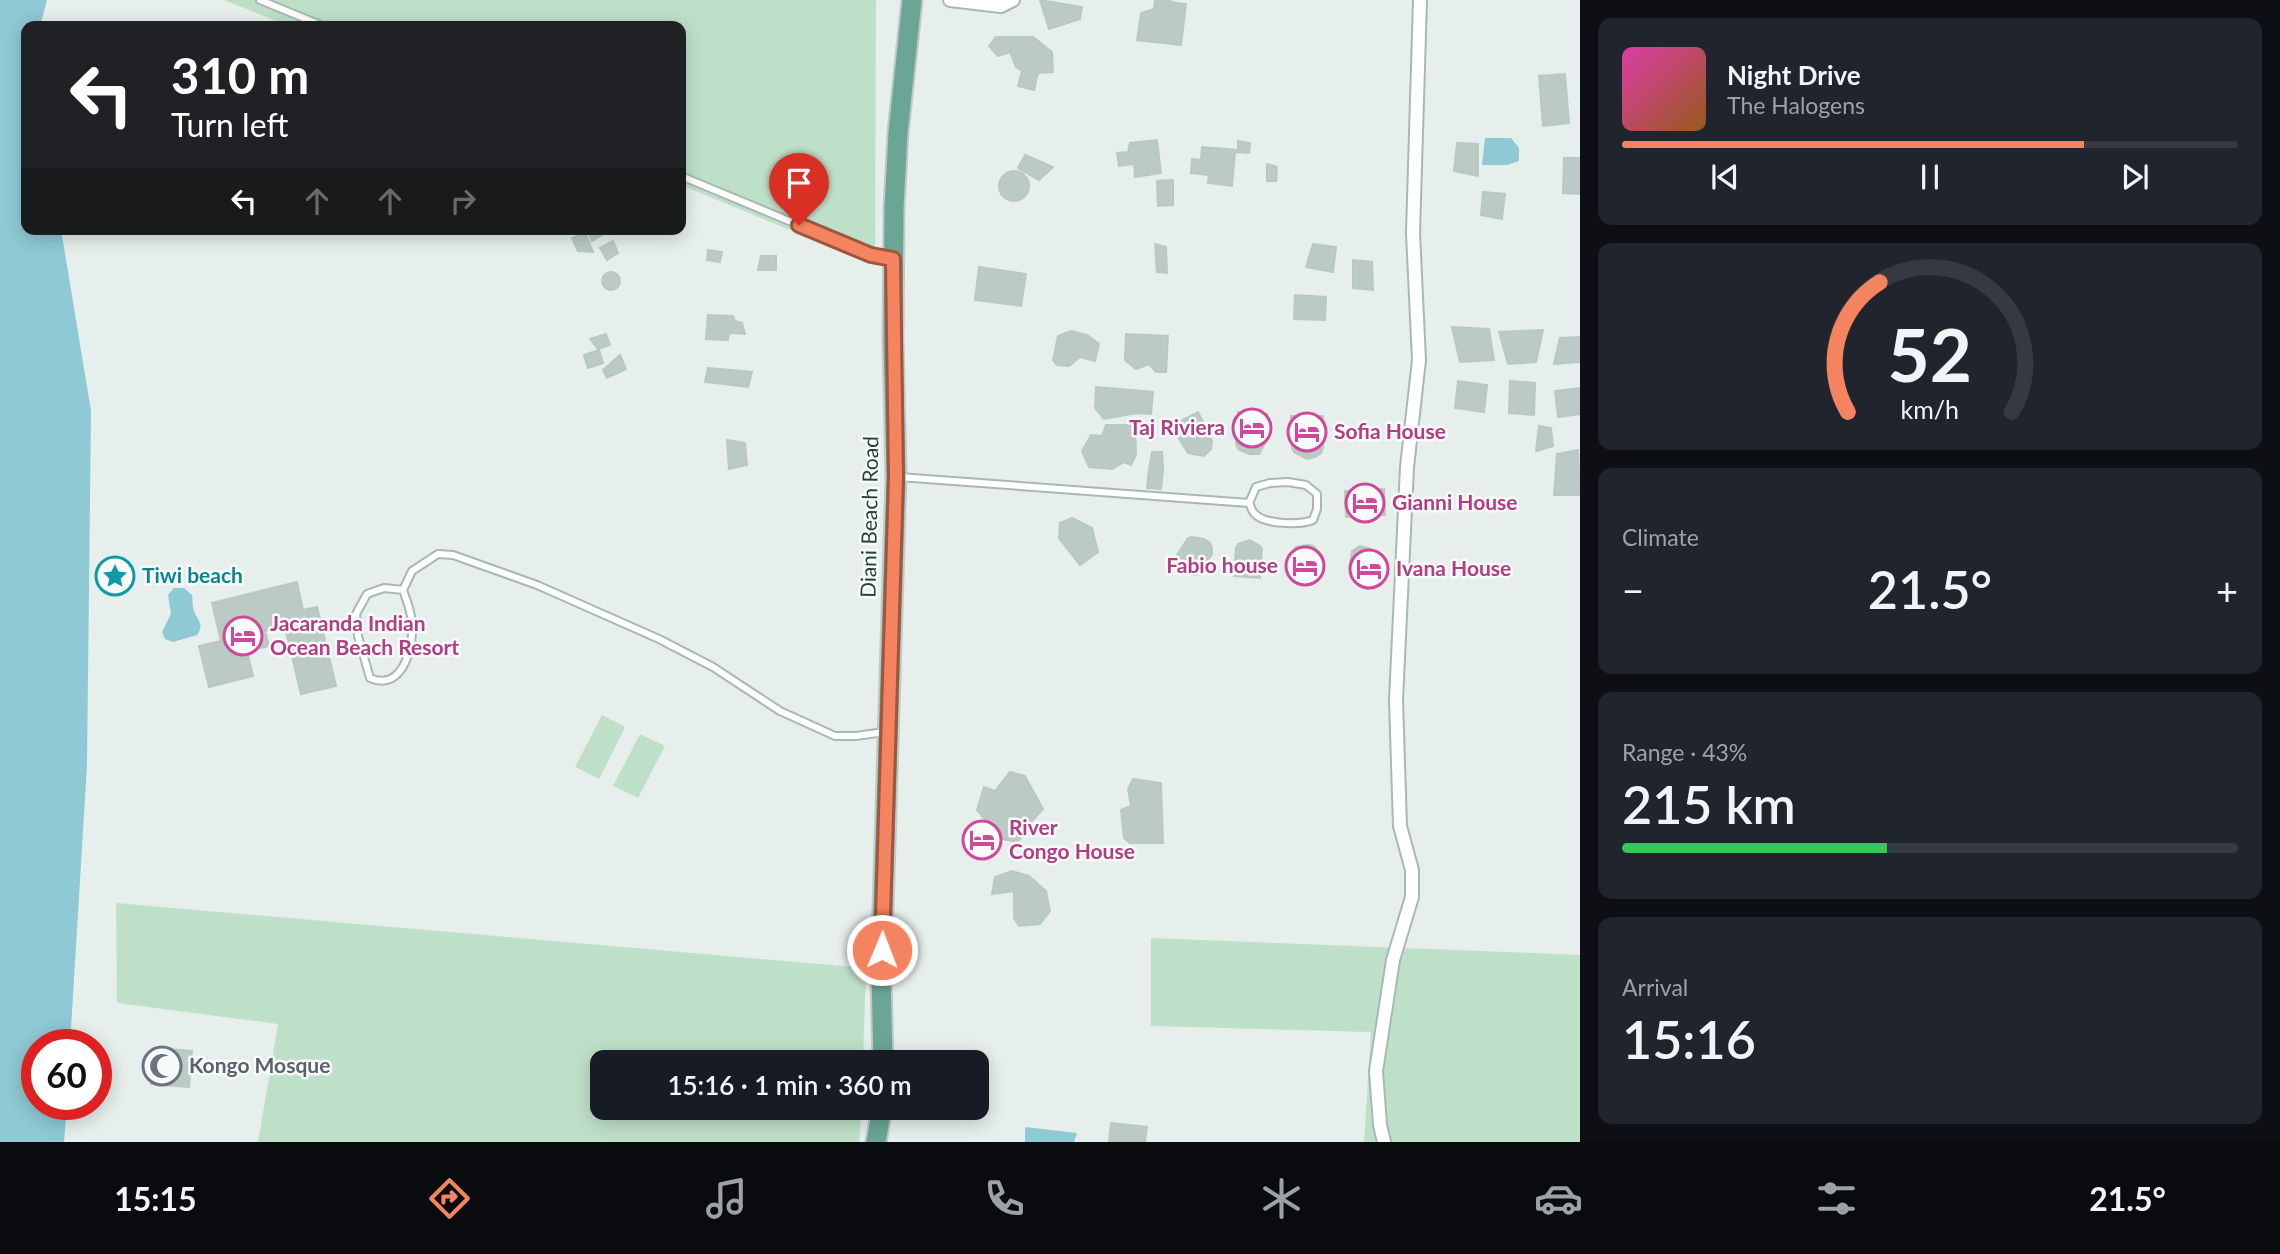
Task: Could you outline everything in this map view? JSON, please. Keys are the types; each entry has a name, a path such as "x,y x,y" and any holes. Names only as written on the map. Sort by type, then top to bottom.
{"main road":[{"name":"Diani Beach Road","path":"883,1050 881,974 896,477 893,259 898,133 912,0"},
{"path":"876,1142 880,1120"}],"street":[{"path":"950,0 1001,6 1013,0"},
{"path":"1384,1142 1376,1071 1393,960 1412,897 1412,870 1400,826 1396,700 1407,467 1419,360 1413,233 1420,0"}],"lane":[{"path":"260,0 311,21"},
{"path":"686,178 871,255 893,259"},
{"path":"896,477 1249,503"},
{"path":"1288,482 1314,489 1318,509 1313,520 1306,523 1280,523 1254,514 1249,503 1256,487 1288,482"},
{"path":"404,590 384,589 368,594 356,614 358,636 370,678 377,681 386,682 395,677 402,669 412,646 412,619 404,590 412,571 438,554 453,555 537,585 659,639 713,667 780,711 835,736 889,731"}],"green space":[{"path":"224,0 876,0 875,265 686,187 686,21 276,21"},
{"path":"602,715 625,727 599,779 575,767"},
{"path":"640,734 665,746 638,798 613,786"},
{"path":"116,903 866,968 863,1050 590,1050 590,1120 861,1120 859,1142 258,1142 278,1024 117,1003"},
{"path":"1151,938 1580,955 1580,1142 1364,1142 1371,1032 1151,1026"}],"water":[{"path":"0,0 47,0 41,21 21,21 21,235 62,235 91,411 87,765 71,1029 21,1029 21,1120 66,1120 64,1142 0,1142"},
{"path":"1485,138 1511,138 1519,148 1519,161 1507,165 1482,165"},
{"path":"174,588 184,588 192,595 200,627 197,635 173,642 165,639 162,632 171,614 168,595"},
{"path":"1025,1127 1077,1133 1074,1142 1025,1142"}],"building":[{"path":"1040,0 1082,7 1080,19 1049,29"},
{"path":"1155,0 1186,4 1181,45 1137,40 1141,13 1154,9"},
{"path":"996,37 1033,37 1052,52 1053,72 1038,73 1034,90 1018,86 1022,71 1016,67 1010,52 998,56 989,46"},
{"path":"1565,74 1569,123 1543,126 1539,76"},
{"path":"1157,140 1161,173 1135,177 1134,164 1119,166 1117,153 1128,152 1130,143"},
{"path":"1238,141 1250,143 1249,153 1235,152 1232,186 1208,183 1209,175 1191,173 1192,159 1201,160 1202,147 1238,150"},
{"path":"1457,143 1478,144 1478,176 1454,171"},
{"path":"1025,155 1053,167 1039,180 1018,168"},
{"path":"1564,158 1580,158 1580,194 1563,193"},
{"path":"1267,164 1277,167 1276,181 1267,181"},
{"path":"1014,171 1025,175 1029,186 1025,197 1014,201 1003,197 999,186 1003,175"},
{"path":"1173,180 1173,205 1158,206 1157,181"},
{"path":"1483,192 1505,194 1502,219 1481,215"},
{"path":"586,235 593,252 578,251 572,238"},
{"path":"590,235 602,235 592,241"},
{"path":"613,241 618,253 607,260 600,248"},
{"path":"1155,244 1166,247 1167,273 1157,272"},
{"path":"1313,244 1336,247 1333,272 1306,267"},
{"path":"708,250 722,252 720,262 707,260"},
{"path":"761,256 776,256 776,270 758,270"},
{"path":"1353,260 1372,262 1373,290 1353,288"},
{"path":"979,267 1026,274 1021,306 975,300"},
{"path":"611,272 617,275 620,281 617,287 611,290 605,287 602,281 605,275"},
{"path":"1295,295 1326,297 1325,320 1294,319"},
{"path":"708,315 733,316 735,321 742,323 745,334 729,333 728,340 706,339"},
{"path":"1452,327 1489,329 1494,360 1460,362"},
{"path":"1543,330 1536,362 1508,364 1499,332"},
{"path":"1071,331 1087,335 1099,344 1095,361 1080,357 1069,366 1057,365 1053,360 1058,336"},
{"path":"606,334 610,345 598,349 590,339"},
{"path":"1126,334 1168,336 1166,372 1156,372 1149,364 1136,369 1125,360"},
{"path":"1580,337 1580,362 1554,364 1560,338"},
{"path":"599,350 603,363 588,368 584,355"},
{"path":"620,355 626,369 607,378 603,370"},
{"path":"708,368 752,372 748,387 705,382"},
{"path":"1458,381 1487,385 1484,412 1455,408"},
{"path":"1510,381 1535,383 1534,415 1509,413"},
{"path":"1096,387 1153,392 1151,414 1137,413 1104,419 1095,408"},
{"path":"1580,388 1580,414 1558,417 1555,391"},
{"path":"1198,412 1212,441 1211,449 1204,456 1188,453 1171,426"},
{"name":"Taj Riviera","path":"1238,412 1267,414 1266,441 1259,454 1249,454 1238,449"},
{"name":"Sofia House","path":"1291,416 1323,416 1321,453 1307,459 1294,452"},
{"path":"1106,425 1135,425 1136,455 1131,465 1124,462 1112,469 1089,467 1082,451 1091,435 1102,436"},
{"path":"1539,426 1551,428 1553,446 1536,451"},
{"path":"727,440 745,443 747,465 729,469"},
{"path":"1578,450 1580,495 1554,495 1557,454"},
{"path":"1152,452 1162,452 1163,470 1149,469"},
{"path":"1149,469 1163,470 1161,489 1147,488"},
{"name":"Gianni House","path":"1384,489 1385,515 1346,517 1345,491"},
{"path":"1072,518 1092,528 1098,552 1080,565 1059,538 1060,523"},
{"path":"1188,538 1204,539 1210,543 1212,549 1212,554 1199,574 1194,575 1183,571 1175,562"},
{"path":"1250,540 1262,549 1260,578 1234,576 1236,548 1238,544"},
{"name":"Fabio house","path":"1308,545 1320,553 1318,581 1291,580 1293,552 1296,547"},
{"name":"Ivana House","path":"1360,546 1371,549 1389,574 1367,589 1350,565 1352,551"},
{"name":"Jacaranda Indian Ocean Beach Resort","path":"297,582 303,610 317,607 336,686 301,694 285,627 265,631 269,646 247,651 253,676 209,687 199,646 221,641 212,603"},
{"path":"1010,772 1025,776 1043,809 1029,824 1018,842 1002,839 977,810 984,787 995,791"},
{"path":"1133,779 1161,783 1163,843 1130,843 1124,838 1121,810 1131,806 1128,789"},
{"path":"1012,871 1029,876 1046,891 1050,911 1040,924 1019,926 1014,918 1014,891 992,894 995,877"},
{"path":"154,1048 192,1051 189,1087 151,1084"},
{"path":"1111,1123 1147,1127 1145,1142 1109,1142"}],"place":[{"name":"Taj Riviera","path":"1252,428"},
{"name":"Sofia House","path":"1307,432"},
{"name":"Gianni House","path":"1365,503"},
{"name":"Fabio house","path":"1305,566"},
{"name":"Ivana House","path":"1369,569"},
{"name":"Tiwi beach","path":"115,576"},
{"name":"Jacaranda Indian Ocean Beach Resort","path":"243,636"},
{"name":"River Congo House","path":"982,840"},
{"name":"Kongo Mosque","path":"162,1066"}],"route":[{"path":"799,225 871,255 893,259 896,477 882,950"}]}
